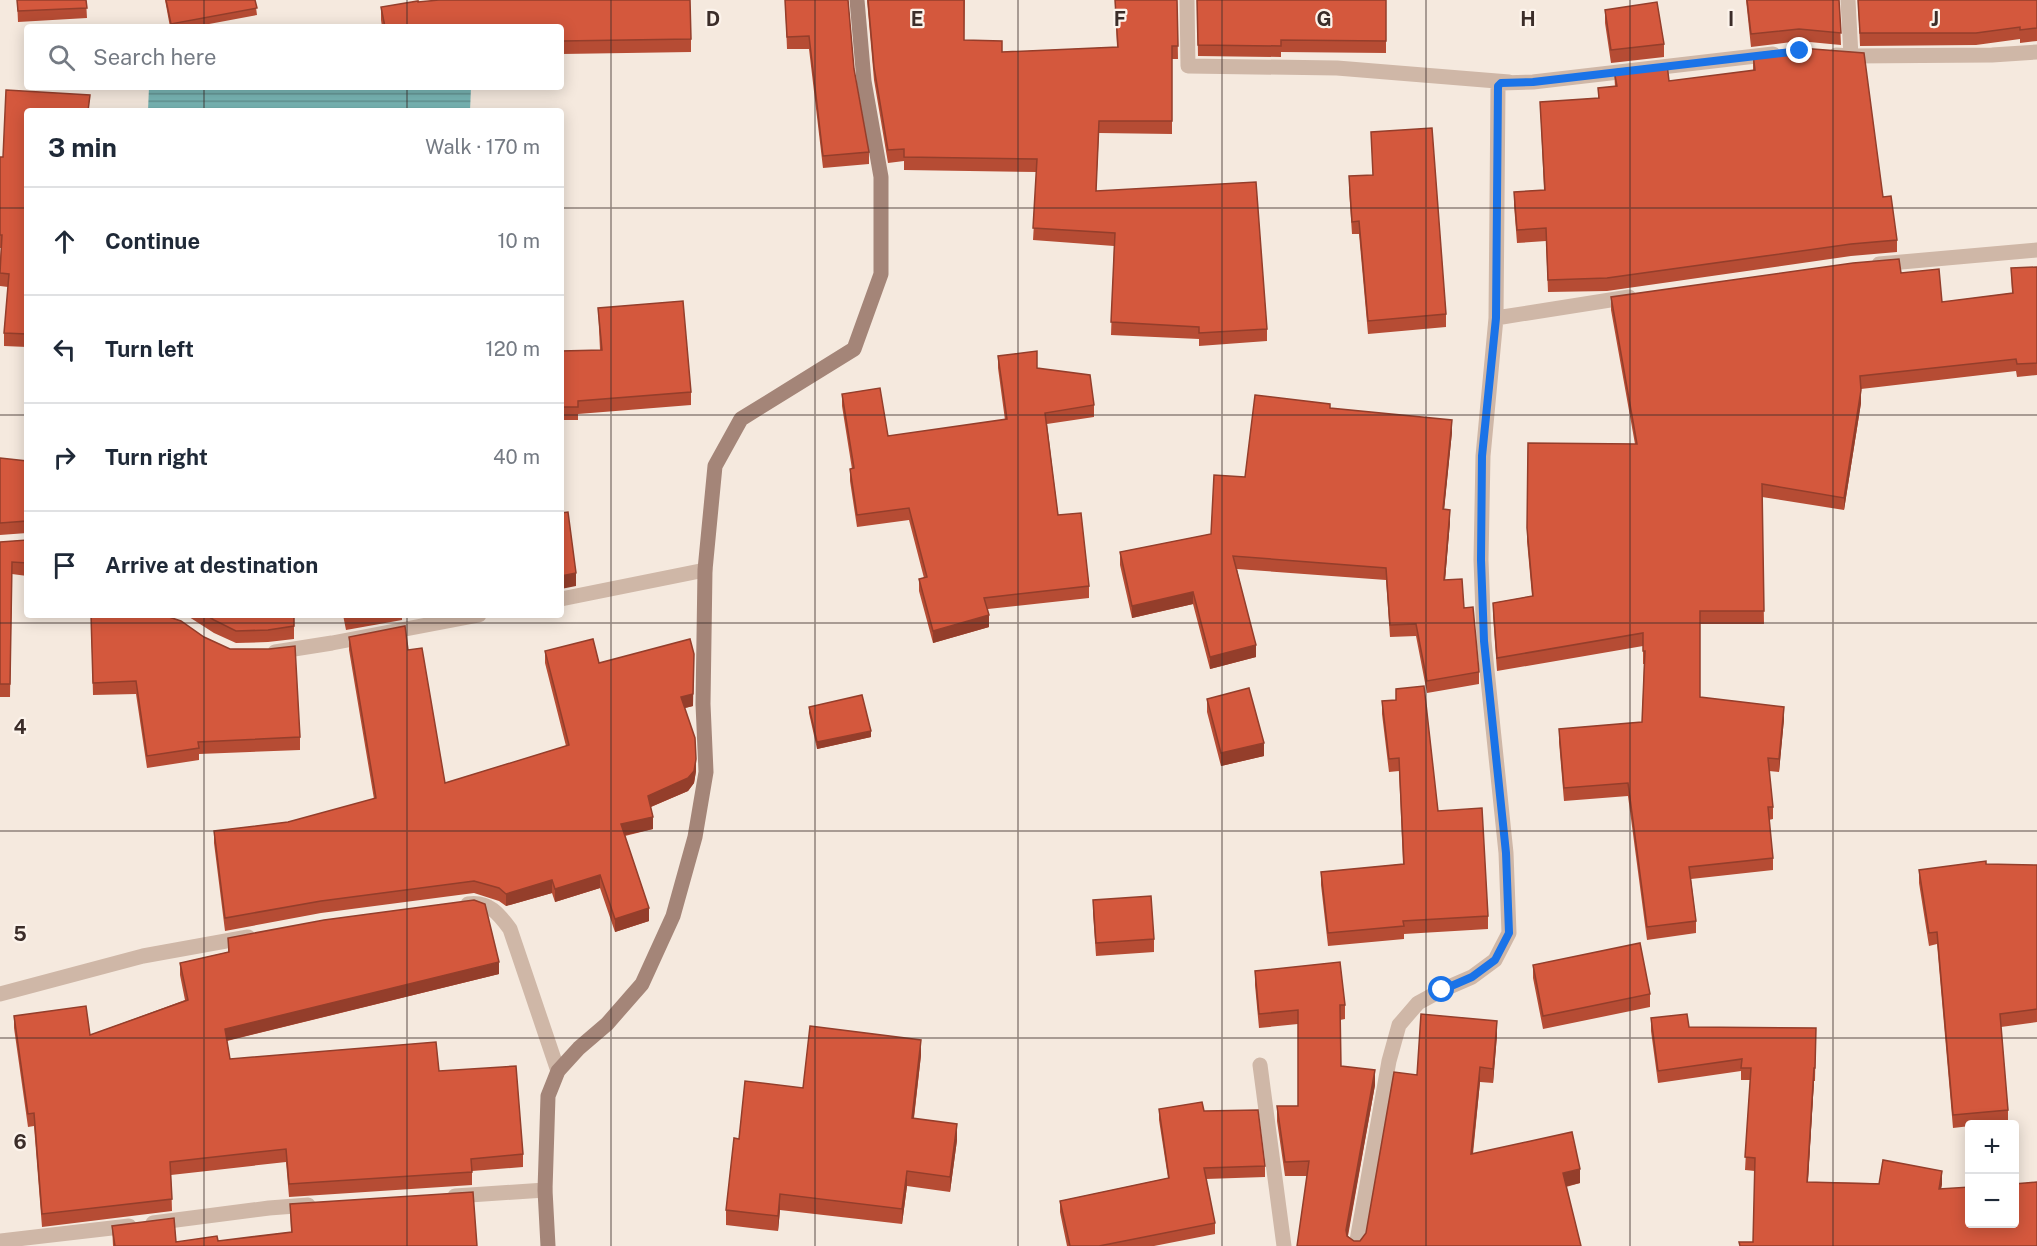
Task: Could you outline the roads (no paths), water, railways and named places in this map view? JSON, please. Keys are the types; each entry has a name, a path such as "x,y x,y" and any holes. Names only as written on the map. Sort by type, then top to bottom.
{"street":[{"path":"548,1246 545,1190 548,1096 558,1071 579,1048 607,1024 642,984 673,916 695,837 706,772 703,704 705,570 715,466 741,419 854,350 882,274 881,177 864,81 857,0"},
{"path":"1187,0 1188,66 1336,68 1533,82 1788,53"},
{"path":"1848,0 1851,56"},
{"path":"1820,53 1851,56 1992,55 2037,52"},
{"path":"1356,1246 1389,1061 1399,1025 1418,1003 1472,977 1495,960 1509,933 1506,853 1484,641 1481,560 1482,456 1496,318 1498,86 1501,83 1512,82"},
{"path":"1864,265 2037,250"},
{"path":"1496,318 1641,295"},
{"path":"564,598 705,570"},
{"path":"257,652 332,643 463,618"},
{"path":"451,906 475,903 496,910 510,929 558,1071"},
{"path":"0,994 143,956 266,933"},
{"path":"1260,1065 1284,1246"},
{"path":"441,1197 545,1190"},
{"path":"0,1241 269,1208 326,1204"}],"water":[{"path":"149,90 471,90 470,108 148,108"}]}
